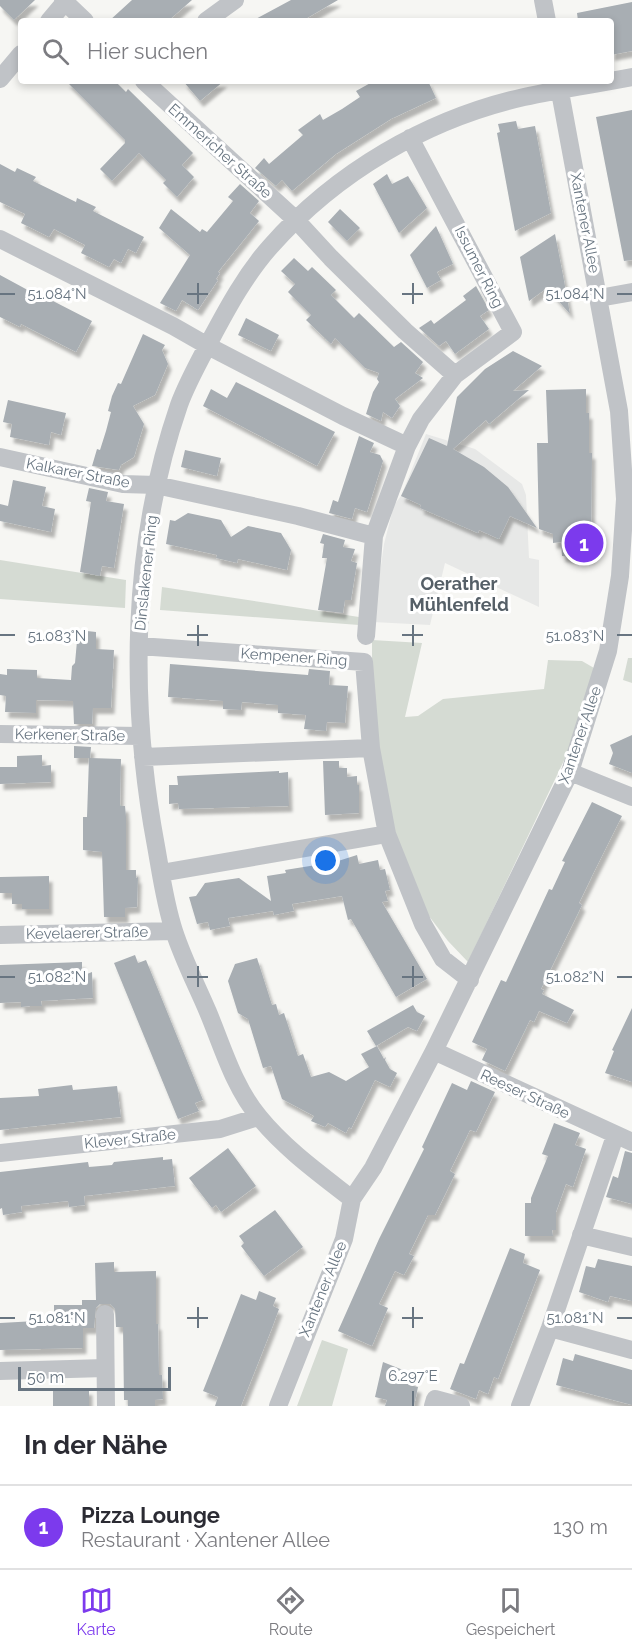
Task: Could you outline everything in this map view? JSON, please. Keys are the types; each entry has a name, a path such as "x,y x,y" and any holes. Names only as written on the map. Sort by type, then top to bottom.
{"street":[{"path":"210,18 235,0"},
{"path":"543,0 546,18"},
{"path":"51,18 64,1 82,18"},
{"path":"0,79 18,58"},
{"name":"Dinslakener Ring","path":"614,79 632,77"},
{"name":"Emmericher Straße","path":"147,84 296,220"},
{"name":"Dinslakener Ring","path":"352,1199 300,1159 258,1117 233,1075 174,931 150,814 141,736 139,615 156,485 180,402 207,346 244,281 269,248 296,220 353,172 410,138 446,121 482,109 559,86 575,84"},
{"name":"Xantener Allee","path":"278,1406 344,1239 352,1199 373,1168 434,1051 570,772 608,651 620,576 628,498 619,411 600,298 559,86"},
{"name":"Issumer Ring","path":"366,636 374,536 407,446 422,419 455,375 513,332 410,138"},
{"path":"296,220 405,331 455,375"},
{"path":"0,239 173,326 343,416 407,446"},
{"path":"600,298 632,292"},
{"name":"Kalkarer Straße","path":"0,457 123,484 156,485"},
{"path":"156,485 298,516 374,536"},
{"name":"Kempener Ring","path":"139,646 364,662 370,748 387,834 423,924 443,959 470,980"},
{"name":"Kerkener Straße","path":"0,734 141,736"},
{"path":"143,757 370,748"},
{"path":"570,772 632,798"},
{"path":"161,873 387,834"},
{"name":"Kevelaerer Straße","path":"0,935 174,931"},
{"name":"Reeser Straße","path":"434,1051 627,1139 581,1235 550,1328 520,1406"},
{"name":"Klever Straße","path":"0,1153 220,1129 258,1117"},
{"path":"581,1235 632,1247"},
{"path":"105,1314 106,1406"},
{"path":"550,1328 632,1350"},
{"path":"0,1371 105,1368"},
{"path":"433,1406 435,1399 461,1406"}],"shaded area":[{"path":"426,434 475,449 522,484 526,495 529,558 539,560 539,607 445,563 430,625 373,622 384,544 394,505 401,496"},
{"path":"0,560 126,580 125,608 0,599"},
{"path":"162,587 359,617 359,625 160,610"},
{"path":"372,640 422,643 405,717 418,716 443,699 544,689 548,660 582,661 594,668 569,750 468,962 448,941 422,907 410,884 386,801 372,701"},
{"path":"628,658 632,658 632,683 623,680"},
{"path":"322,1340 348,1349 332,1406 297,1406"}],"building":[{"path":"0,0 35,0 14,20 0,6"},
{"path":"132,0 192,0 171,18 112,18"},
{"path":"291,0 338,0 307,18 258,18"},
{"path":"632,2 632,51 614,54 614,18 578,18 577,13"},
{"path":"69,84 118,84 126,92 128,89 193,153 182,165 194,177 177,197 163,183 166,180 139,153 112,181 100,169 125,143 125,140"},
{"path":"186,84 220,84 200,101"},
{"path":"369,84 429,84 436,98 391,119 336,154 292,191 282,180 276,186 255,168 264,158 269,164 303,135 298,130 320,114 323,120 360,97 356,91"},
{"path":"632,110 632,260 624,261 596,117"},
{"path":"516,121 518,129 535,126 551,213 515,231 497,133 500,132 498,124"},
{"path":"0,164 15,172 17,168 36,177 33,181 76,202 77,198 96,207 93,211 144,237 136,253 128,249 121,263 114,259 109,267 81,253 85,245 54,229 49,237 21,223 25,214 0,202"},
{"path":"387,174 392,184 408,176 427,208 399,233 373,184"},
{"path":"240,184 259,201 250,213 259,221 218,272 220,273 216,279 218,280 198,310 182,300 176,311 160,303 190,255 159,228 171,209 200,232 202,229 207,232 233,201 228,197"},
{"path":"340,209 360,228 347,241 328,222"},
{"path":"436,226 453,264 437,272 441,280 427,288 410,255"},
{"path":"555,234 570,314 547,288 529,301 520,257"},
{"path":"294,258 308,271 312,267 336,290 331,295 354,318 359,313 394,347 401,342 423,362 415,373 423,378 395,399 400,406 392,418 383,412 381,421 366,414 379,382 377,379 379,373 365,368 335,338 331,344 306,320 311,315 288,292 295,284 281,271"},
{"path":"0,275 35,294 37,291 54,299 53,301 92,321 76,352 21,324 20,327 0,317"},
{"path":"476,286 489,310 480,316 489,329 455,354 446,341 439,346 419,328 431,320 434,324 466,300 463,296"},
{"path":"246,318 279,335 271,351 238,335"},
{"path":"143,334 165,345 162,350 168,364 155,395 133,406 144,424 134,457 121,465 119,470 92,466 106,431 112,396 118,383 121,384"},
{"path":"513,351 542,366 513,391 529,390 489,424 486,420 453,449 484,467 508,487 537,528 510,516 499,539 479,530 478,533 420,508 421,505 401,496 429,438 447,446 457,397 485,369"},
{"path":"236,382 335,432 317,466 203,406 211,389 227,398"},
{"path":"586,389 586,413 589,413 589,453 592,453 591,557 569,557 562,556 561,542 553,543 553,534 539,529 537,443 548,443 546,390"},
{"path":"8,400 66,413 61,435 51,432 49,445 10,437 12,424 3,422"},
{"path":"359,436 374,443 370,452 380,455 383,461 367,512 355,508 352,519 329,513 333,500 338,502"},
{"path":"185,450 221,458 217,476 181,467"},
{"path":"13,480 46,487 42,506 55,509 51,532 0,521 0,504 8,506"},
{"path":"89,488 108,492 106,501 124,504 114,568 102,566 100,576 80,572 91,502 86,501"},
{"path":"188,513 221,520 231,537 248,526 281,533 291,550 287,570 238,559 237,563 216,558 217,555 166,544 170,520 175,521"},
{"path":"323,534 345,540 343,547 355,549 351,561 357,563 351,600 345,600 343,613 318,610 327,558 322,558 324,544 320,543"},
{"path":"78,630 96,632 96,649 114,650 111,708 93,708 92,724 74,724 73,701 36,700 36,713 5,712 6,696 0,695 0,674 7,675 7,669 37,670 37,678 71,680"},
{"path":"170,664 308,675 309,669 330,671 329,685 348,686 345,723 327,722 326,731 304,729 306,715 278,713 278,705 242,702 241,710 223,709 223,701 168,697"},
{"path":"632,735 632,773 609,764 613,753 610,745"},
{"path":"74,746 91,747 90,758 121,759 120,806 125,806 126,870 136,870 136,878 138,877 137,907 125,908 125,917 104,917 102,852 83,850 83,817 87,817 89,758 74,758"},
{"path":"42,755 42,766 51,765 51,782 0,784 0,767 17,767 17,756"},
{"path":"323,761 339,761 339,768 347,768 347,777 357,776 359,813 325,815"},
{"path":"279,771 279,773 288,772 289,806 179,809 178,803 169,804 169,785 178,785 177,776"},
{"path":"592,802 622,816 579,903 582,905 541,989 544,990 542,994 574,1010 567,1023 539,1011 534,1022 530,1020 505,1071 482,1060 487,1049 472,1042 501,980 506,982 549,889 552,890 565,862 562,861"},
{"path":"357,855 359,864 378,860 380,870 385,869 390,890 385,891 388,901 382,902 427,979 396,997 351,919 348,920 342,896 292,904 294,911 274,915 273,911 228,918 230,926 210,930 208,922 197,924 189,897 196,896 205,883 239,878 271,901 267,876 286,873 285,870 335,862"},
{"path":"49,876 49,909 22,909 22,904 12,904 12,893 0,893 0,877"},
{"path":"135,955 138,963 146,960 203,1100 195,1103 199,1111 178,1119 114,963"},
{"path":"257,958 272,1005 276,1004 279,1015 284,1013 298,1056 303,1054 311,1077 329,1072 346,1081 369,1067 361,1054 377,1046 384,1059 386,1057 385,1060 390,1069 397,1073 390,1087 375,1080 351,1129 349,1127 346,1133 328,1123 325,1127 311,1121 314,1116 282,1099 271,1066 263,1068 248,1019 238,1013 228,981 235,964"},
{"path":"82,962 82,976 92,972 93,998 41,1001 42,1006 21,1007 21,1002 0,1003 0,965"},
{"path":"413,1005 417,1012 425,1016 417,1031 408,1027 376,1046 367,1031"},
{"path":"632,1008 632,1082 605,1073 614,1051 612,1050"},
{"path":"471,1081 495,1092 476,1132 470,1130 450,1171 455,1174 435,1215 428,1215 409,1254 414,1256 404,1275 395,1271 379,1304 388,1308 372,1346 338,1331 379,1239 424,1149 422,1147 452,1083 467,1090"},
{"path":"72,1085 73,1090 117,1086 121,1117 0,1130 0,1098 39,1096 38,1089"},
{"path":"554,1123 580,1133 575,1145 586,1149 573,1187 566,1184 556,1212 556,1230 552,1230 553,1236 525,1236 525,1203 531,1203 548,1156 542,1154"},
{"path":"228,1148 256,1186 221,1212 216,1205 212,1208 189,1178"},
{"path":"625,1151 632,1153 632,1204 606,1197 613,1176 618,1178"},
{"path":"163,1157 163,1160 172,1159 175,1186 84,1196 85,1205 69,1207 68,1201 21,1206 22,1212 3,1215 2,1208 0,1209 0,1172 88,1162 89,1167 112,1165 114,1162"},
{"path":"275,1210 303,1247 264,1276 241,1246 244,1243 239,1236"},
{"path":"510,1248 525,1254 523,1263 540,1270 498,1379 494,1377 488,1394 479,1390 476,1399 450,1389 460,1363 464,1364"},
{"path":"598,1259 632,1266 632,1301 610,1296 608,1302 579,1292 586,1266 595,1268"},
{"path":"114,1262 114,1272 156,1271 156,1324 158,1324 159,1375 162,1375 163,1399 155,1400 155,1406 128,1406 128,1400 124,1400 123,1327 116,1327 115,1309 110,1304 100,1304 96,1308 94,1328 83,1328 83,1348 0,1350 0,1323 54,1320 54,1305 82,1305 82,1300 96,1300 95,1263"},
{"path":"259,1291 276,1298 273,1306 279,1309 272,1328 241,1406 215,1406 218,1397 203,1391 241,1294 256,1300"},
{"path":"575,1354 632,1370 632,1405 556,1385 563,1358 573,1361"},
{"path":"383,1362 413,1374 410,1385 418,1387 414,1406 385,1406 387,1400 375,1397"},
{"path":"89,1389 89,1406 53,1406 53,1390"}],"place":[{"name":"Pizza Lounge","path":"584,543"}],"district":[{"name":"Oerather Mühlenfeld","path":"459,594"}]}
